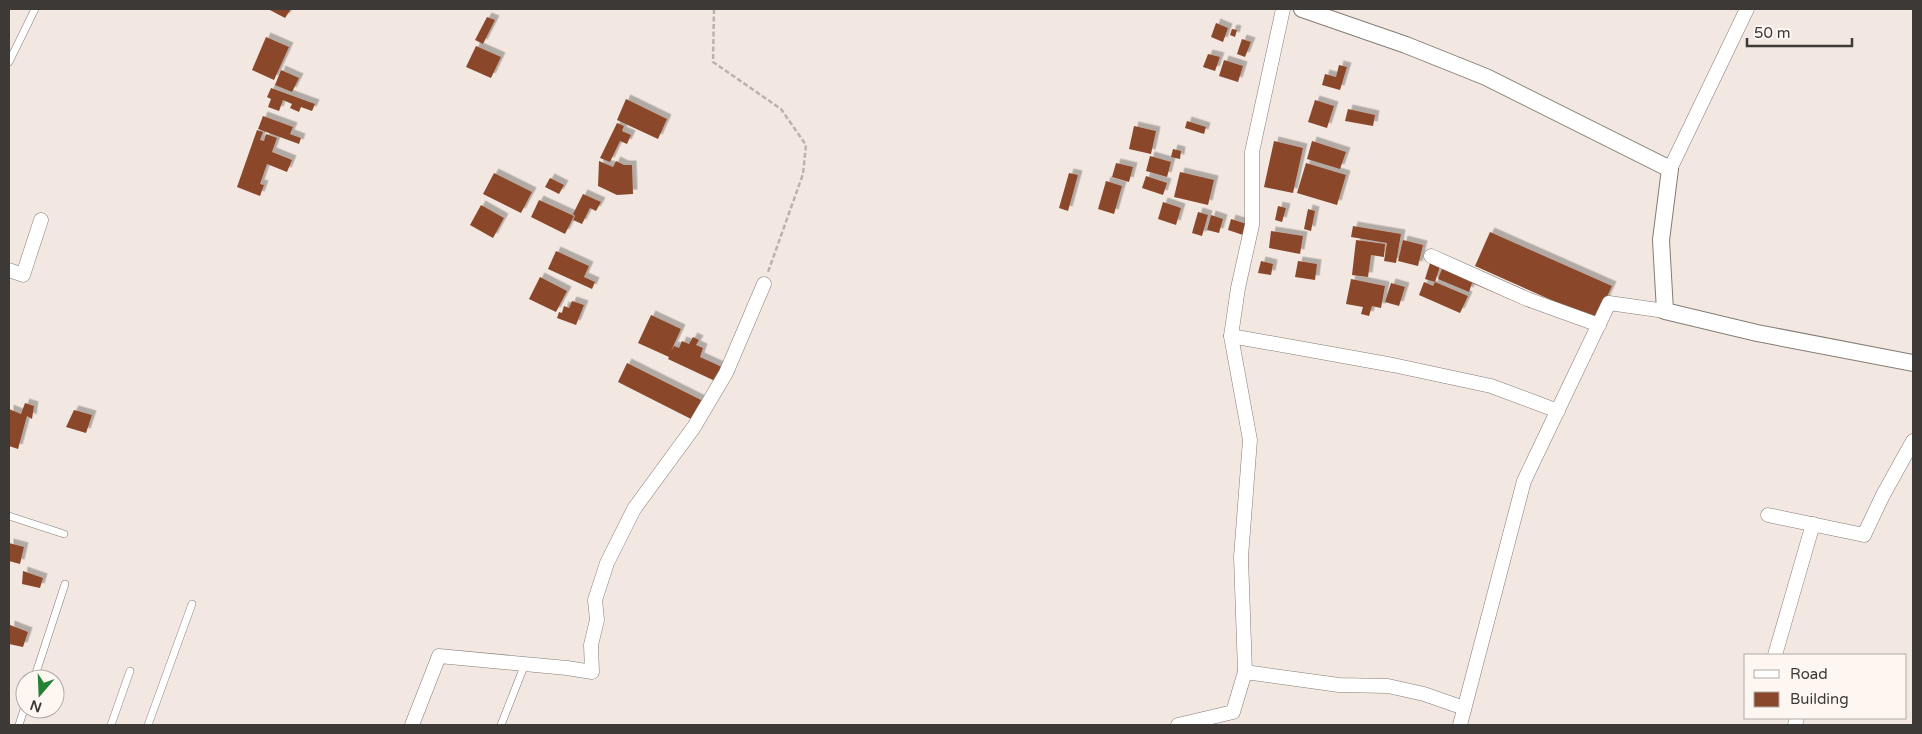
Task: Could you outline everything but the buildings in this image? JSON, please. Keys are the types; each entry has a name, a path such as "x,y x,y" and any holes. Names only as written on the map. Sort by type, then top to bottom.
{"street":[{"path":"1178,725 1233,712 1245,672 1241,557 1250,440 1231,336 1238,288 1252,225 1252,152 1283,9"},
{"path":"1302,9 1406,45 1486,77 1670,169"},
{"path":"1666,311 1661,240 1670,169 1747,9"},
{"path":"9,270 23,275 41,220"},
{"path":"1431,256 1527,299 1599,325"},
{"path":"412,725 439,656 592,672 590,644 596,620 594,600 607,563 634,509 694,427 726,373 764,284"},
{"path":"1460,725 1524,480 1609,303 1666,311 1757,333 1913,363"},
{"path":"1231,336 1393,365 1491,386 1558,411"},
{"path":"1768,515 1864,535 1883,495 1913,441"},
{"path":"1775,654 1812,524"},
{"path":"1245,672 1339,685 1388,686 1424,694 1464,708"}],"lane":[{"path":"9,62 36,9"},
{"path":"9,516 64,534"},
{"path":"37,669 65,584"},
{"path":"148,725 192,604"},
{"path":"501,725 525,664"},
{"path":"111,725 130,671"}],"path":[{"path":"714,9 712,62 781,109 806,144 803,174 764,284"}]}
